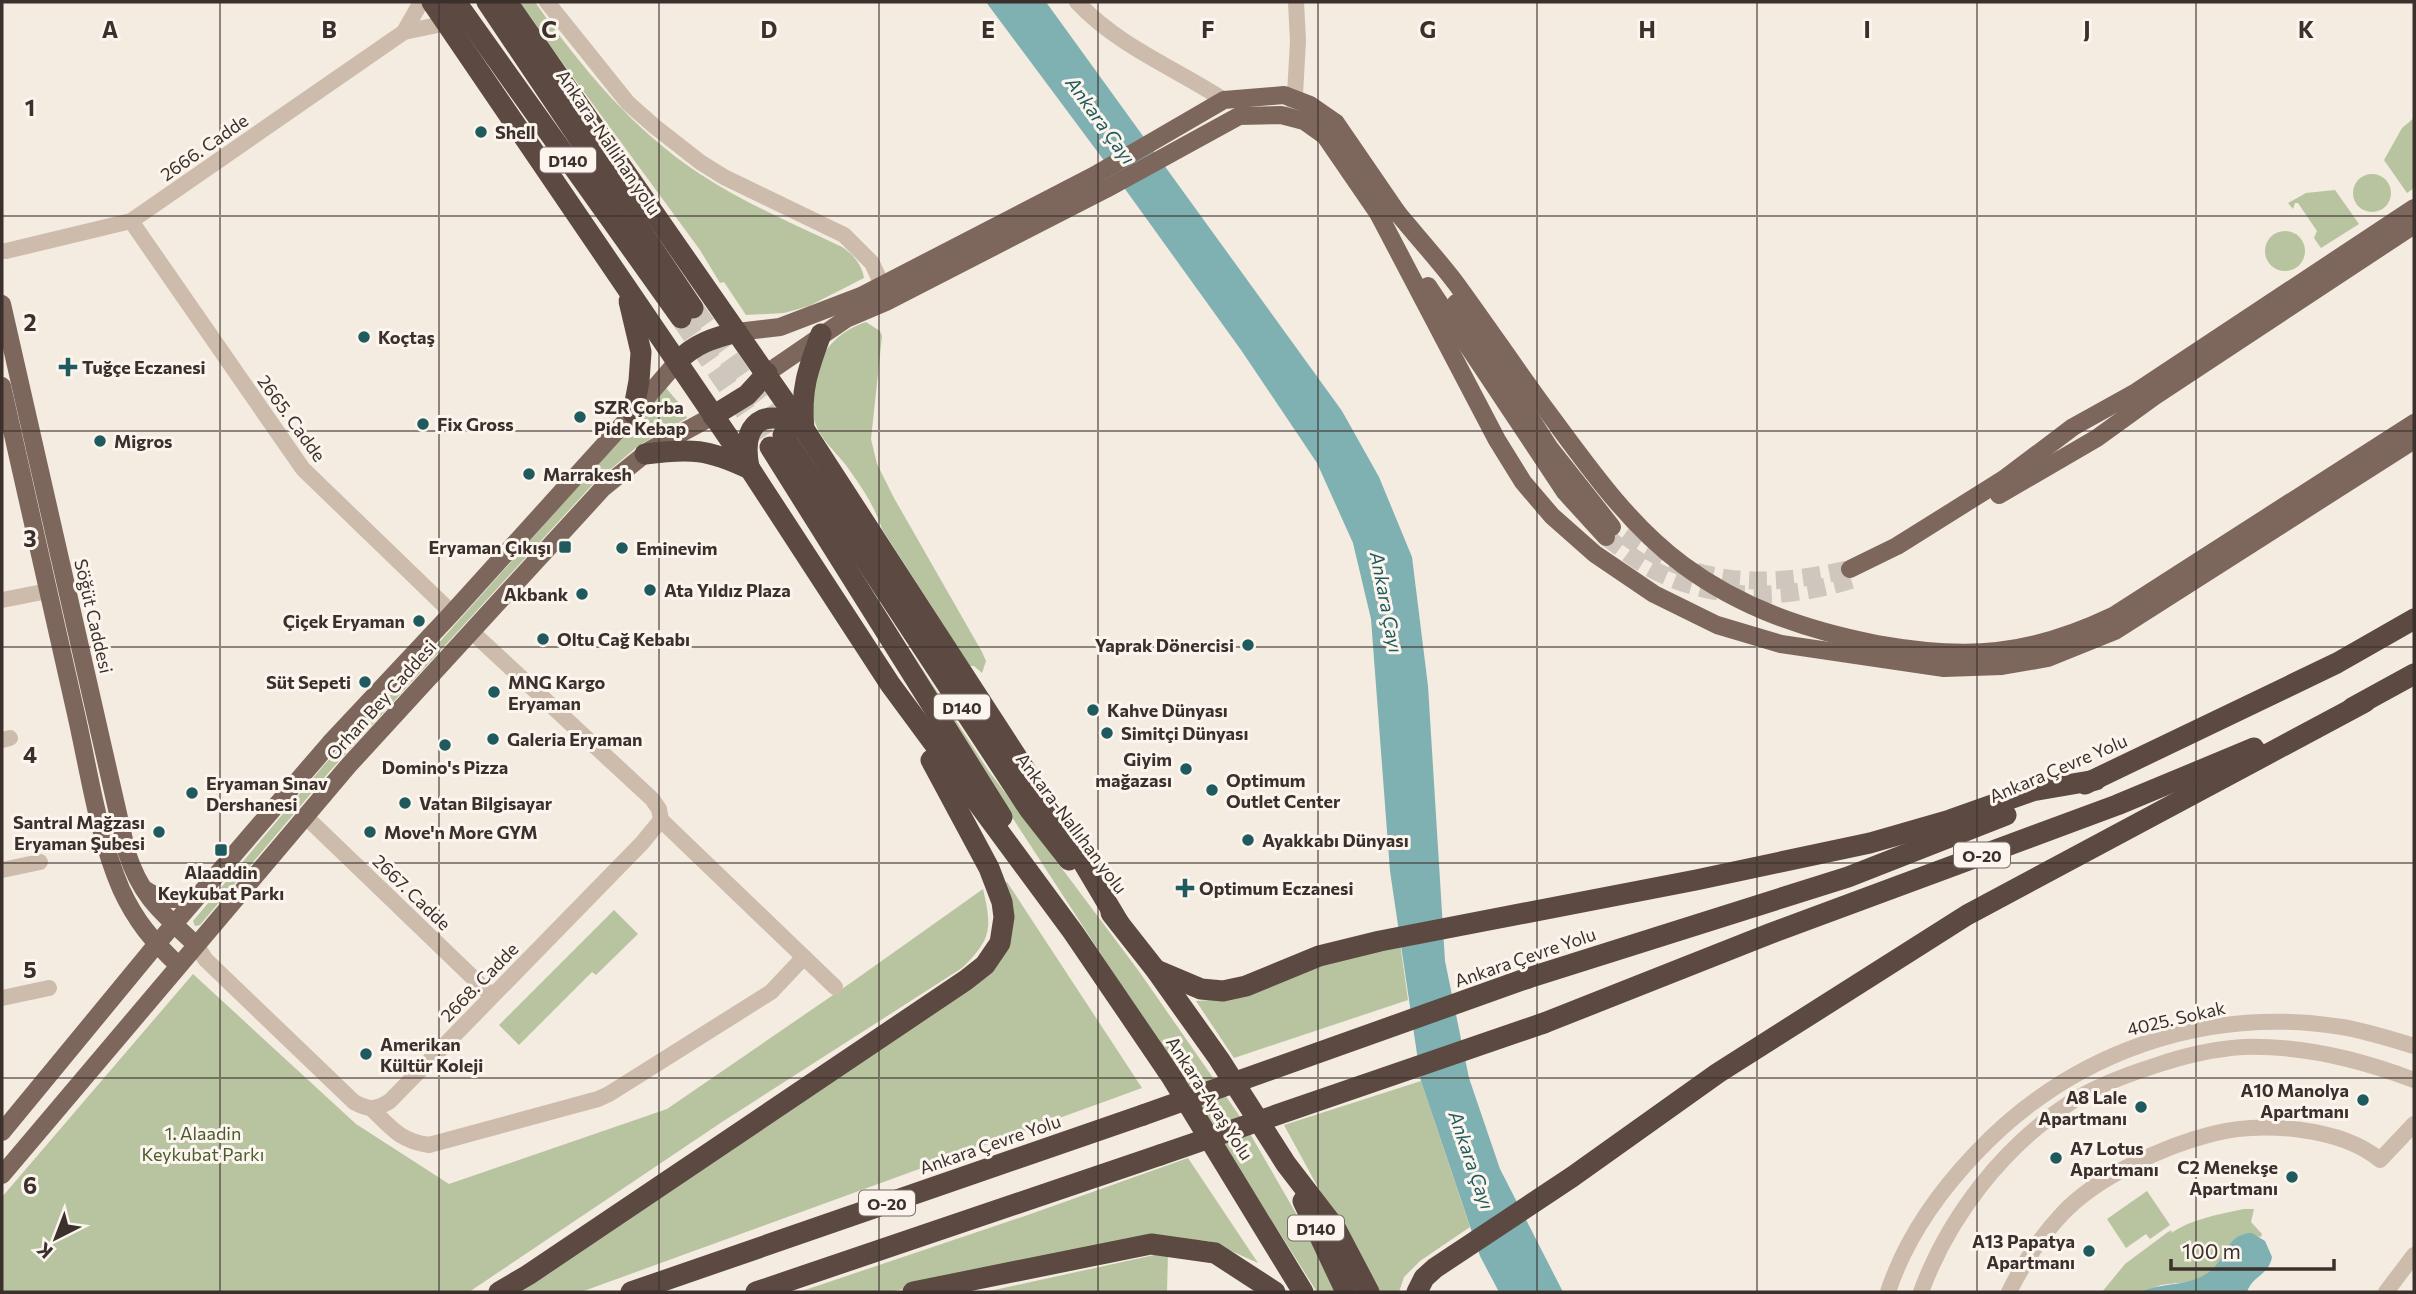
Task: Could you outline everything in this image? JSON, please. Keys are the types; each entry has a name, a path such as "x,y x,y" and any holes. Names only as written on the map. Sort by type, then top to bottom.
{"highway":[{"path":"432,2 750,469 890,684 1073,932"},
{"name":"Ankara-Nallıhan yolu","path":"456,2 687,313 487,2"},
{"path":"507,2 767,373 1059,822 1119,923"},
{"path":"624,285 641,352 633,413"},
{"path":"677,362 686,352 709,339 737,332"},
{"path":"804,429 803,388 821,334"},
{"path":"713,416 747,395 767,373"},
{"path":"750,469 746,453 747,440 758,422 768,417 779,417 804,429"},
{"name":"Ankara-Nallıhan yolu","path":"1073,932 777,441 1028,809 1155,969 1219,1059 1286,1164"},
{"path":"645,454 696,450 712,453 750,469"},
{"name":"Ankara Çevre Yolu","path":"631,1292 1143,1115 1528,978 1847,877 2096,780 2337,663 2414,619"},
{"name":"O-20","path":"757,1292 1544,1023 1769,934 2117,805 2365,702 2414,674"},
{"path":"499,1292 966,980 994,953 1003,930 1004,917 1003,902 997,885 890,684"},
{"path":"1417,1292 1429,1273 1572,1177 1718,1073 1967,915 2365,702"},
{"path":"1155,969 1201,989 1223,991 1246,986 1319,956 1380,941 1870,843 1950,820 2032,791 2096,780"},
{"name":"Ankara-Ayaş Yolu","path":"1073,932 1171,1076 1303,1292"},
{"path":"1286,1164 1336,1229 1369,1292"},
{"name":"D140","path":"1286,1164 1346,1292"},
{"path":"1237,1182 1285,1292"},
{"path":"914,1292 1151,1244 1215,1253 1275,1292"}],"main road":[{"path":"737,332 780,327 861,296 884,294 1107,189 1224,100 1284,95 1310,105 1336,123 1385,210 1565,492 1609,532"},
{"path":"767,373 821,334 884,294 1094,175 1239,116 1281,115 1304,121 1325,136 1385,210 1454,280 1611,496 1645,532 1682,565 1723,591 1783,620 1844,637 1922,652 1959,654 2011,649 2062,638 2097,624 2134,604 2414,423"},
{"path":"2414,208 2136,392 2086,419 1992,486 1852,574 1903,554 2097,438 2155,396 2414,225"},
{"path":"1385,210 1497,440 1523,482 1552,516 1595,554 1654,594 1717,625 1781,644 1944,668 2002,666 2048,658 2115,631 2414,440"},
{"name":"Söğüt Caddesi","path":"2,304 127,853 139,886 149,900 196,945"},
{"name":"Orhan Bey Caddesi","path":"2,1132 156,945 330,743 452,613 677,362"},
{"path":"2,386 113,867 135,916 156,945 178,965"},
{"name":"Orhan Bey Caddesi","path":"2,1175 349,765 603,488 645,454 713,416"},
{"path":"2086,419 2081,424 2082,434 2087,439 2097,438"},
{"path":"139,886 165,899 177,900 200,894"}],"street":[{"name":"2666. Cadde","path":"404,32 421,2"},
{"path":"547,2 628,103 654,126 724,177 844,235 872,263 884,294"},
{"path":"1077,2 1115,36 1224,100"},
{"path":"1293,118 1297,100 1296,2"},
{"name":"2666. Cadde","path":"3,252 131,221 404,32 447,23"},
{"name":"2665. Cadde","path":"131,221 303,469 452,613"},
{"path":"2,600 48,591"},
{"path":"472,632 652,799 659,809 661,820 835,987"},
{"name":"2667. Cadde","path":"305,816 492,996"},
{"name":"2668. Cadde","path":"372,1109 390,1101 642,843 661,820"},
{"path":"2,870 40,862"},
{"path":"196,945 206,960 354,1102 372,1109 397,1134 412,1143 429,1145 598,1099 765,996 804,957"},
{"path":"2,998 49,988"},
{"name":"4025. Sokak","path":"1888,1292 1905,1250 1950,1181 1990,1138 2053,1086 2085,1068 2120,1052 2196,1030 2257,1023 2343,1027 2414,1046"},
{"path":"2317,1052 2322,1025"},
{"path":"1921,1292 1933,1263 1961,1214 2004,1159 2071,1102 2134,1072 2198,1052 2242,1047 2335,1054 2414,1080"},
{"path":"2009,1292 2043,1237 2064,1212 2125,1168 2162,1151 2212,1133 2240,1129 2283,1130 2329,1134 2380,1160 2414,1124"},
{"path":"1905,1250 1933,1263"},
{"path":"2386,1292 2414,1255"}],"green space":[{"path":"518,2 535,2 590,73 652,138 700,174 734,194 842,247 856,260 864,278 809,306 784,313 746,315 724,282 720,283 700,250"},
{"path":"2414,118 2414,188 2407,193 2384,160 2402,128"},
{"path":"2372,174 2386,179 2391,193 2386,207 2372,212 2358,207 2353,193 2358,179"},
{"path":"2335,190 2359,224 2321,248 2314,238 2317,231 2298,203 2295,203 2293,209 2288,203 2306,193"},
{"path":"2285,231 2299,237 2305,251 2299,265 2285,271 2271,265 2265,251 2271,237"},
{"path":"866,322 880,331 882,336 871,439 877,464 982,652 986,661 982,673 970,666 882,529 861,487 824,440 814,419 813,397 823,356 841,335"},
{"path":"666,388 687,418 638,446 593,484 330,771 200,925 195,926 193,921 324,765 435,647"},
{"path":"775,443 988,770 1138,970 1241,1118 1305,1229 1337,1292 1317,1292 1177,1071 771,446"},
{"path":"1007,882 1142,1088 581,1292 513,1292 993,970 1003,884"},
{"name":"1. Alaadin Keykubat Parkı","path":"983,889 988,914 987,932 979,949 962,968 722,1122 469,1292 2,1292 2,1197 193,974 356,1124 449,1184 667,1109"},
{"path":"614,910 638,934 596,975 592,972 519,1045 499,1025"},
{"path":"1400,943 1408,1000 1234,1058 1196,1001 1228,999 1311,967"},
{"path":"1421,1081 1470,1227 1420,1261 1404,1277 1399,1292 1375,1292 1284,1125"},
{"path":"1188,1158 1258,1263 1209,1241 1166,1239 888,1292 799,1292 1025,1216"},
{"path":"2147,1191 2170,1225 2150,1239 2146,1234 2126,1248 2107,1219"},
{"path":"2254,1209 2251,1222 2262,1234 2261,1237 2244,1234 2237,1238 2218,1265 2207,1275 2140,1292 2102,1292 2125,1264 2168,1232 2204,1218"},
{"path":"1168,1252 1167,1292 985,1292"}],"water":[{"name":"Ankara Çayı","path":"986,2 1046,2 1342,411 1379,477 1412,557 1428,686 1445,961 1469,1078 1500,1169 1563,1292 1499,1292 1480,1256 1421,1081 1390,871 1371,619 1353,543 1317,463 1241,350"},
{"path":"2252,1233 2265,1241 2272,1257 2268,1268 2247,1292 2140,1292 2201,1277 2215,1267 2237,1237"}],"tunnel":[{"path":"693,308 780,431"},
{"path":"681,318 770,447"},
{"path":"1624,535 1678,565 1732,579 1789,579 1850,569"},
{"path":"1606,537 1644,564 1674,579 1725,592 1777,594 1854,579"}],"place":[{"name":"Shell","path":"481,132"},
{"name":"Koçtaş","path":"364,337"},
{"name":"Tuğçe Eczanesi","path":"68,367"},
{"name":"SZR Çorba Pide Kebap","path":"580,417"},
{"name":"Fix Gross","path":"423,424"},
{"name":"Migros","path":"100,441"},
{"name":"Marrakesh","path":"529,474"},
{"name":"Eryaman Çıkışı","path":"565,547"},
{"name":"Eminevim","path":"622,548"},
{"name":"Ata Yıldız Plaza","path":"650,590"},
{"name":"Akbank","path":"582,594"},
{"name":"Çiçek Eryaman","path":"419,621"},
{"name":"Oltu Cağ Kebabı","path":"543,639"},
{"name":"Yaprak Dönercisi","path":"1248,645"},
{"name":"Süt Sepeti","path":"365,682"},
{"name":"MNG Kargo Eryaman","path":"494,692"},
{"name":"Kahve Dünyası","path":"1093,710"},
{"name":"Simitçi Dünyası","path":"1107,733"},
{"name":"Galeria Eryaman","path":"493,739"},
{"name":"Domino's Pizza","path":"445,745"},
{"name":"Giyim mağazası","path":"1186,769"},
{"name":"Optimum Outlet Center","path":"1212,790"},
{"name":"Eryaman Sınav Dershanesi","path":"192,793"},
{"name":"Vatan Bilgisayar","path":"405,803"},
{"name":"Santral Mağzası Eryaman Şubesi","path":"159,832"},
{"name":"Move'n More GYM","path":"370,832"},
{"name":"Ayakkabı Dünyası","path":"1248,840"},
{"name":"Alaaddin Keykubat Parkı","path":"221,850"},
{"name":"Optimum Eczanesi","path":"1185,888"},
{"name":"Amerikan Kültür Koleji","path":"366,1054"},
{"name":"A10 Manolya Apartmanı","path":"2363,1100"},
{"name":"A8 Lale Apartmanı","path":"2141,1107"},
{"name":"A7 Lotus Apartmanı","path":"2056,1158"},
{"name":"C2 Menekşe Apartmanı","path":"2292,1177"},
{"name":"A13 Papatya Apartmanı","path":"2089,1251"}]}
